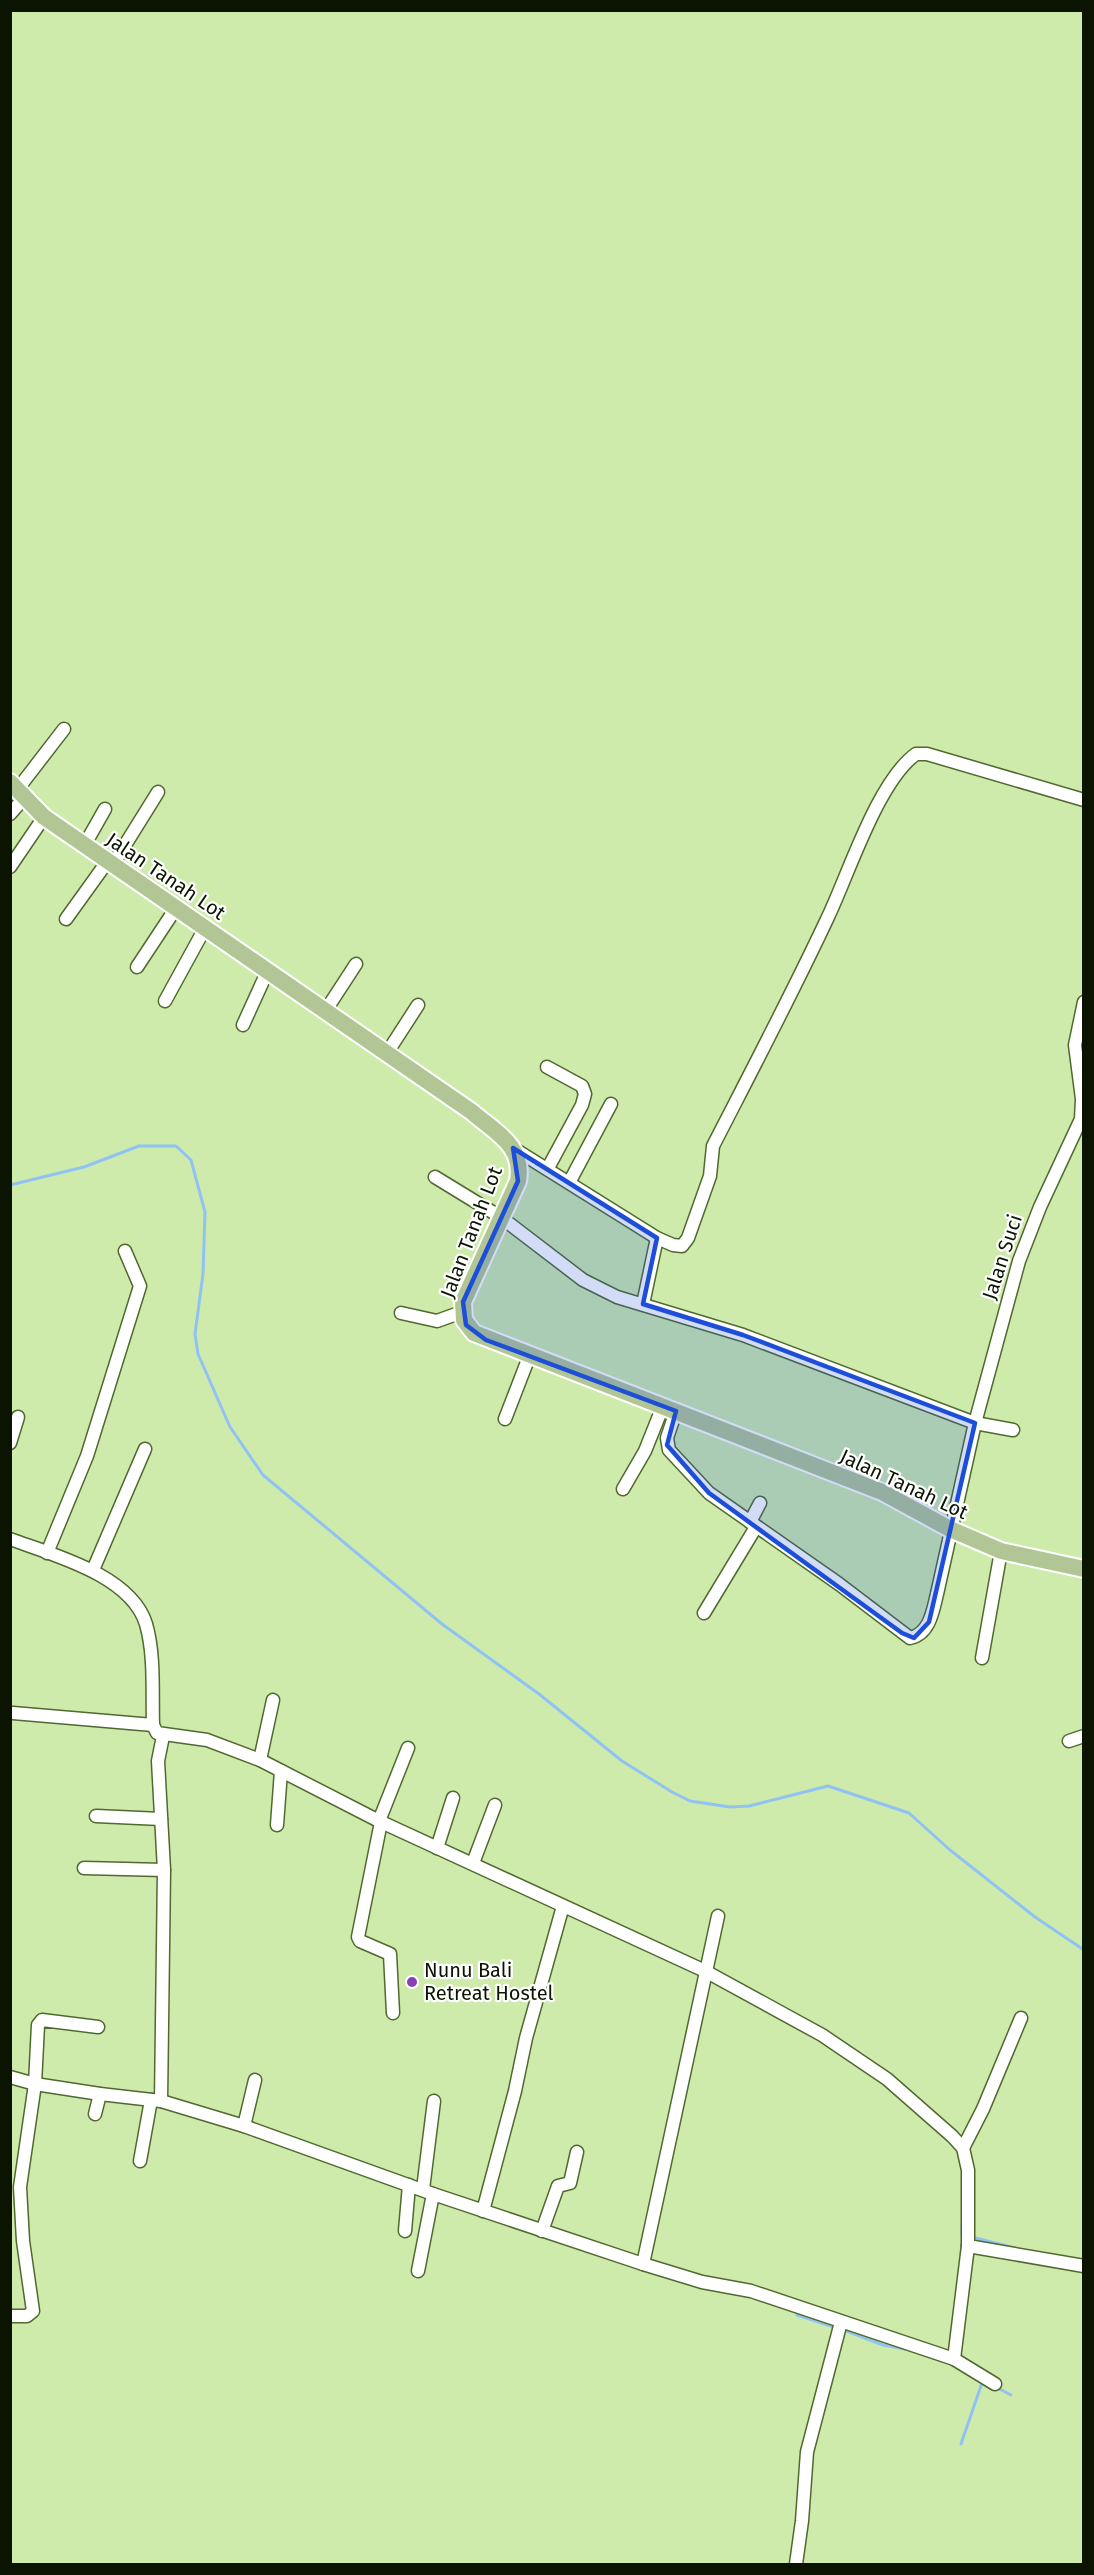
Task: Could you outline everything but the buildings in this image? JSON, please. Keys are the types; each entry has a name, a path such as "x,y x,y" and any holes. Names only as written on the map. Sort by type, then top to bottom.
{"main road":[{"name":"Jalan Tanah Lot","path":"17,790 44,817 84,846 472,1112 513,1148 520,1170 518,1181 463,1302 462,1312 466,1325 474,1333 529,1357 669,1408 882,1492 950,1529 1001,1551 1083,1569"}],"street":[{"path":"10,814 17,790 64,729"},
{"path":"513,1148 570,1181 657,1238 678,1246 686,1243 710,1176 710,1156 713,1146 828,917 885,790 909,758 916,754 927,754 1083,800"},
{"path":"66,919 110,864 158,792"},
{"path":"84,846 105,809"},
{"path":"10,867 44,817"},
{"path":"137,967 176,908"},
{"path":"165,1001 205,928"},
{"path":"326,1010 356,964"},
{"path":"243,1025 268,970"},
{"name":"Jalan Suci","path":"753,1525 839,1584 910,1638 921,1633 929,1622 975,1423 1019,1260 1040,1207 1081,1119 1082,1099 1075,1045 1083,1002"},
{"path":"387,1053 418,1005"},
{"path":"548,1066 582,1086 585,1094 582,1106 548,1168"},
{"path":"570,1181 611,1104"},
{"path":"435,1177 502,1218 583,1280 617,1297 743,1335 975,1423 1013,1430"},
{"path":"643,1304 657,1238"},
{"path":"47,1552 87,1456 140,1286 125,1251"},
{"path":"401,1313 437,1321 462,1312"},
{"path":"505,1419 529,1357"},
{"path":"623,1489 669,1408"},
{"path":"669,1408 667,1438 669,1450 709,1493 753,1525"},
{"path":"10,1443 18,1417"},
{"path":"93,1570 145,1449"},
{"path":"704,1613 753,1525 760,1503"},
{"path":"10,1539 93,1570 132,1601 142,1614 146,1625 153,1725 157,1733 163,1736 191,1736 207,1740 260,1760 380,1822 473,1863 822,2035 887,2079 946,2130 963,2148 968,2170 968,2239 950,2358"},
{"path":"982,1658 1001,1551"},
{"path":"260,1760 273,1700"},
{"path":"13,1713 153,1725"},
{"path":"140,2161 156,2100 164,1870 158,1761 163,1736"},
{"path":"1069,1741 1083,1736"},
{"path":"393,2013 390,1954 360,1941 358,1937 380,1822 408,1748"},
{"path":"277,1825 281,1771"},
{"path":"437,1848 453,1798"},
{"path":"473,1863 495,1805"},
{"path":"96,1816 161,1819"},
{"path":"84,1869 164,1870"},
{"path":"483,2211 515,2091 526,2038 563,1907"},
{"path":"643,2264 718,1916"},
{"path":"963,2148 983,2109 1021,2018"},
{"path":"10,2316 27,2316 33,2311 23,2241 20,2187 35,2084 38,2025 40,2021 98,2027"},
{"path":"10,2078 100,2094 156,2100 244,2126 483,2211 643,2264 702,2282 751,2291 950,2358 995,2384"},
{"path":"244,2126 255,2080"},
{"path":"95,2114 100,2094"},
{"path":"418,2271 428,2191 434,2101"},
{"path":"543,2231 558,2186 570,2183 577,2151"},
{"path":"405,2232 409,2185"},
{"path":"968,2239 1083,2266"},
{"path":"796,2565 807,2452 841,2322"}],"highlighted area":[{"path":"513,1148 657,1238 643,1304 743,1335 975,1423 929,1622 914,1638 902,1633 709,1493 667,1445 676,1411 486,1340 466,1325 463,1302 518,1181"}],"waterway":[{"path":"10,1185 84,1167 139,1146 176,1146 191,1160 205,1212 203,1274 195,1334 198,1354 230,1427 263,1475 442,1624 539,1694 622,1761 672,1792 690,1801 730,1807 749,1806 828,1786 909,1813 950,1850 1035,1917 1084,1950"},
{"path":"962,2225 962,2235"},
{"path":"961,2254 963,2235"},
{"path":"972,2237 1015,2248"},
{"path":"797,2315 834,2327"},
{"path":"844,2330 883,2345 911,2350"},
{"path":"961,2444 983,2380"},
{"path":"996,2387 1011,2395"}],"place":[{"name":"Nunu Bali Retreat Hostel","path":"412,1982"}]}
